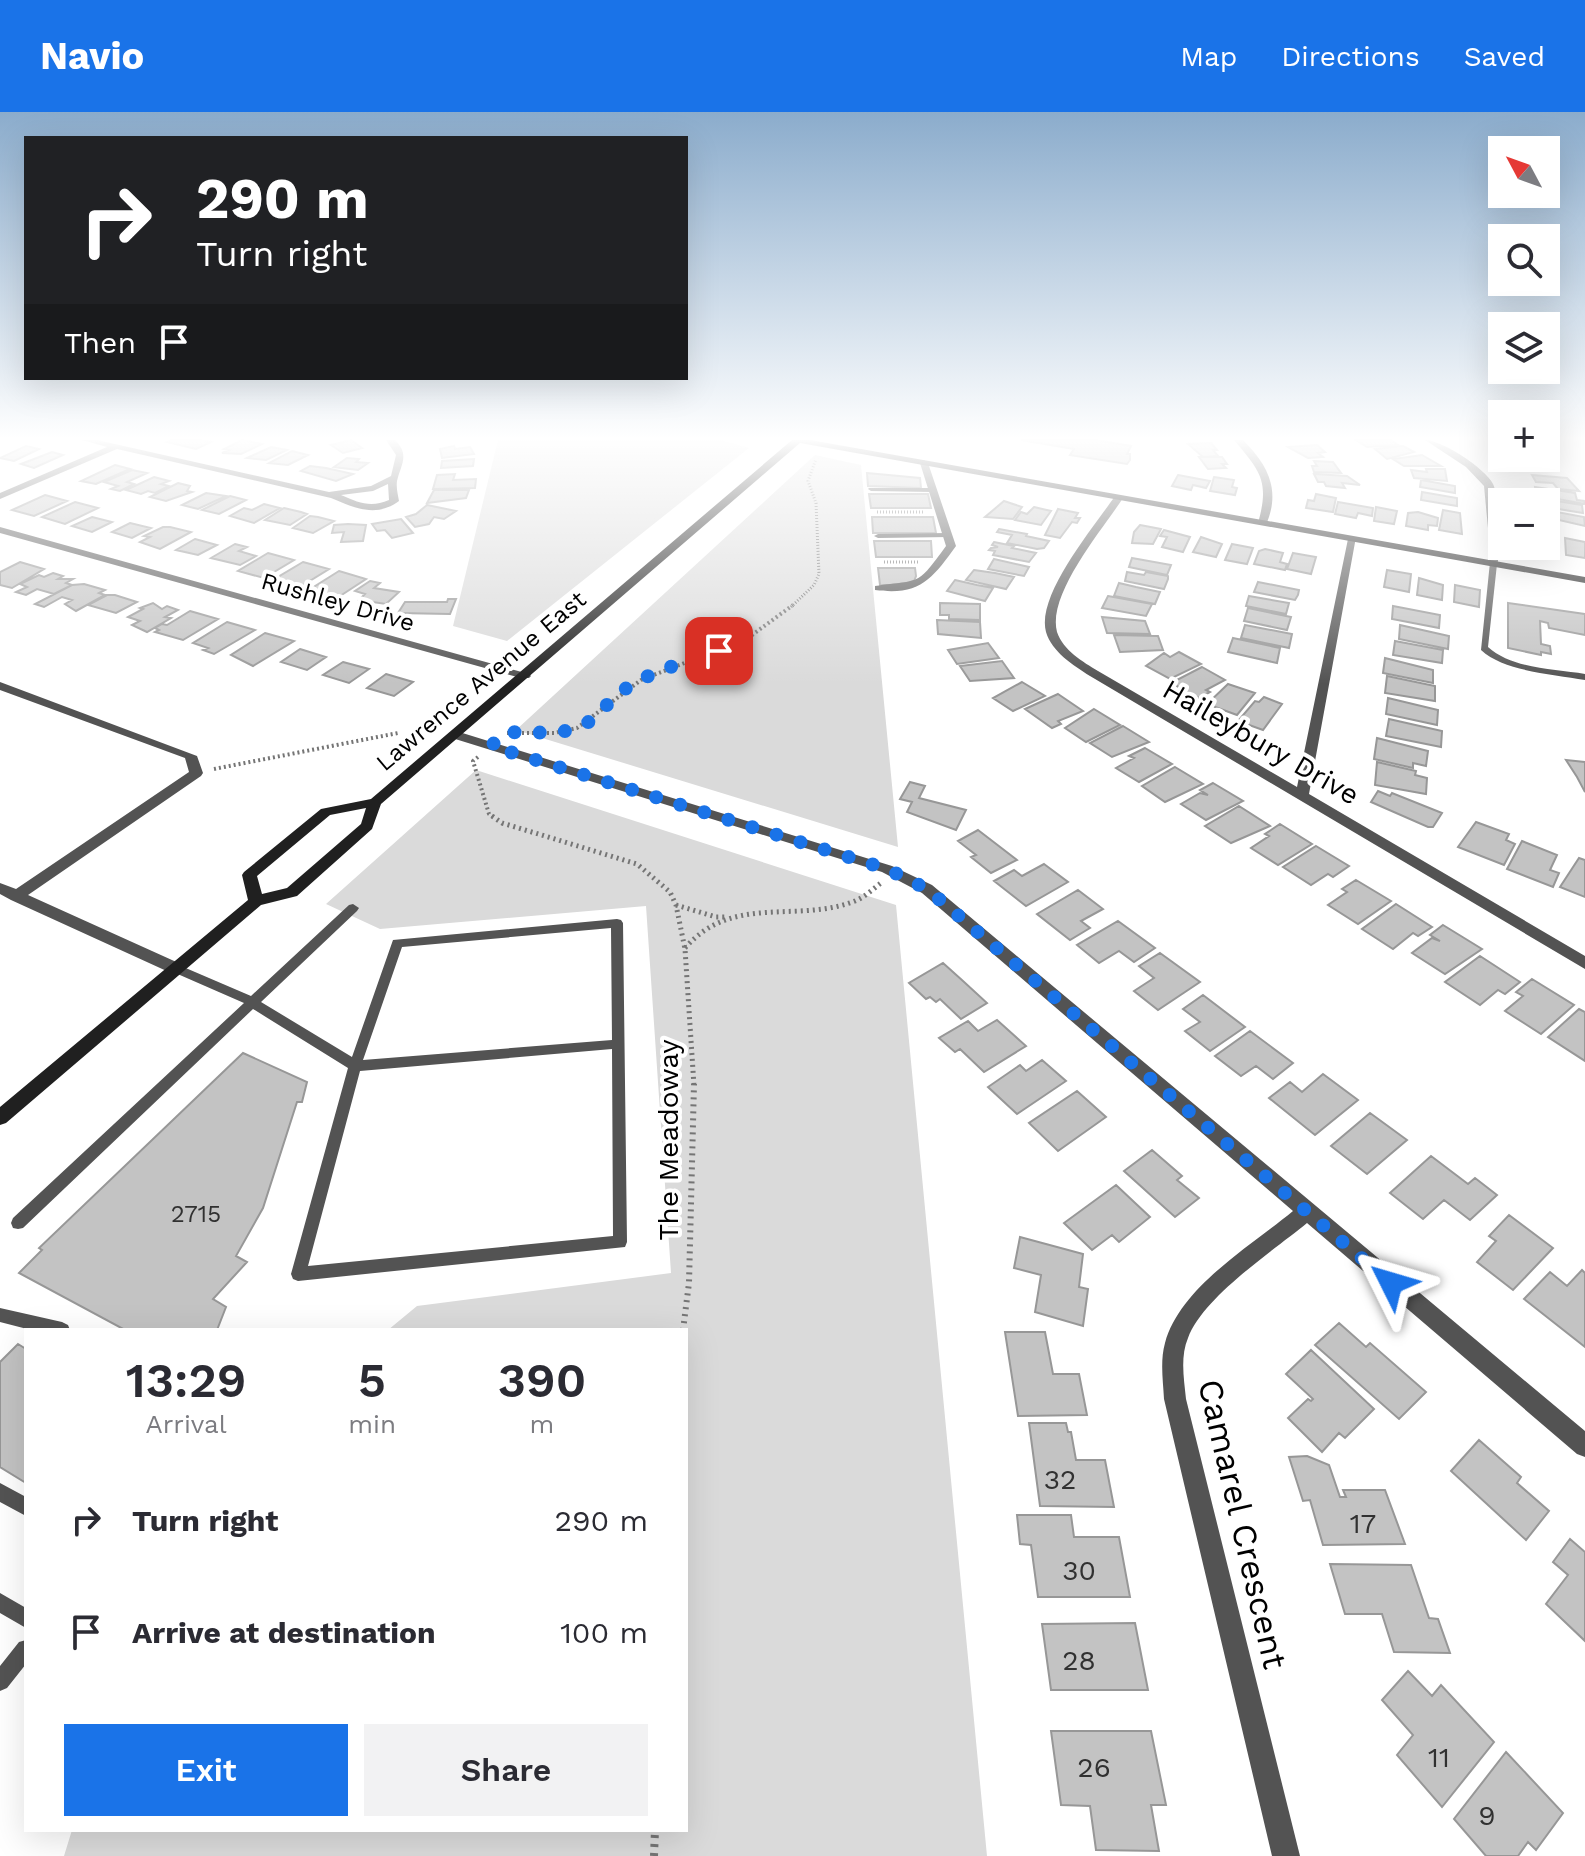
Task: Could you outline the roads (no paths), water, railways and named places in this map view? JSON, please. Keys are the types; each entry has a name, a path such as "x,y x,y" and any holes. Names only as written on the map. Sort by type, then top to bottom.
{"main road":[{"name":"Lawrence Avenue East","path":"256,901 249,875 281,847 326,812 375,802 704,521"},
{"path":"1254,521 1585,580"},
{"name":"Lawrence Avenue East","path":"0,1118 256,901 292,892 367,826 375,802"}],"street":[{"path":"879,588 914,588 923,583 951,546 942,521"},
{"name":"Haileybury Drive","path":"1103,521 1059,589 1051,610 1051,630 1063,649 1084,667 1585,963"},
{"path":"1491,521 1493,564"},
{"name":"Rushley Drive","path":"0,530 525,676"},
{"path":"1302,796 1353,539"},
{"path":"0,686 191,756 196,773 16,896"},
{"path":"456,735 895,873 927,889 1585,1446"},
{"path":"0,888 177,969"},
{"name":"Camarel Crescent","path":"1286,1856 1175,1399 1172,1364 1180,1330 1202,1299 1306,1212"}],"lane":[{"path":"878,536 947,535"},
{"path":"1493,564 1484,648 1487,653 1500,660 1585,677"},
{"path":"18,1223 250,1001 353,908"},
{"path":"617,923 620,1242 298,1274 355,1066 397,943 617,923"},
{"path":"177,969 250,1001 355,1066 618,1044"},
{"path":"0,1315 54,1328"},
{"path":"0,1492 24,1504"},
{"path":"0,1602 24,1618"},
{"path":"0,1681 24,1651"}]}
